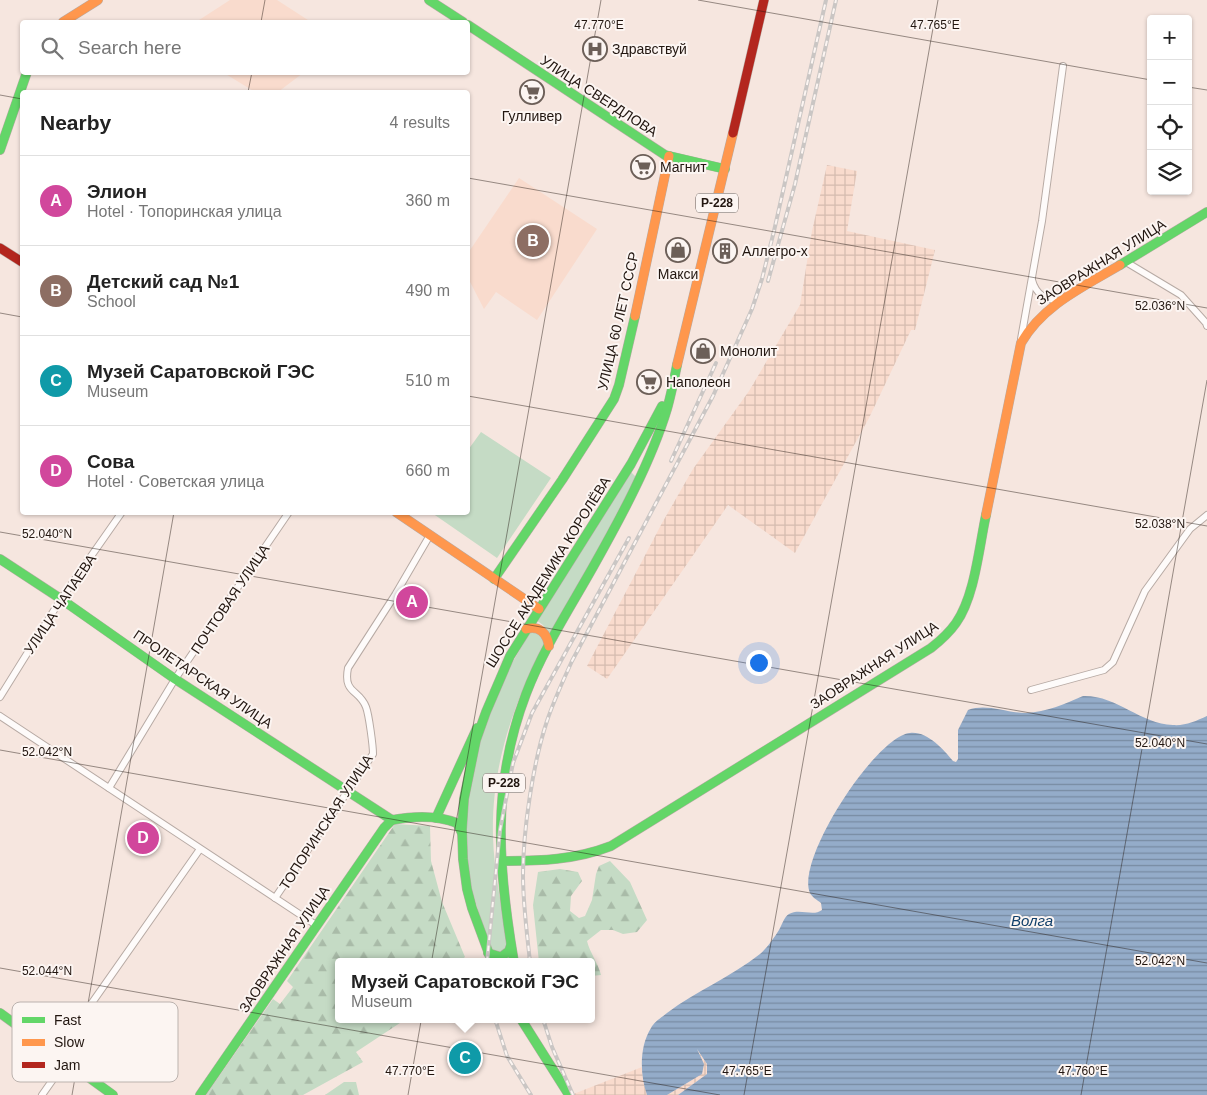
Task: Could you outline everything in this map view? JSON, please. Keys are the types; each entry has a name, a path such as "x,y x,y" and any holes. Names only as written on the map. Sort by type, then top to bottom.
{"main road":[{"path":"66,20 98,0"},
{"path":"429,0 460,20"},
{"name":"ШОССЕ АКАДЕМИКА КОРОЛЁВА","path":"757,27 758,0"},
{"name":"ШОССЕ АКАДЕМИКА КОРОЛЁВА","path":"513,958 501,861 500,830 501,804 513,737 528,690 549,646 600,554 643,470 667,409 764,0"},
{"name":"УЛИЦА СВЕРДЛОВА","path":"470,27 669,156 725,169"},
{"path":"21,90 26,75"},
{"path":"0,150 20,92"},
{"name":"УЛИЦА 60 ЛЕТ СССР","path":"494,579 556,489 614,399 628,348 669,156"},
{"name":"ЗАОВРАЖНАЯ УЛИЦА","path":"501,861 575,859 611,846 931,648 948,634 962,614 970,592 1020,343 1035,320 1045,311 1207,212"},
{"path":"0,248 20,261"},
{"name":"ШОССЕ АКАДЕМИКА КОРОЛЁВА","path":"490,958 471,905 463,861 468,772 482,719 510,656 631,464 649,432 674,379"},
{"path":"400,515 539,609"},
{"name":"ПРОЛЕТАРСКАЯ УЛИЦА","path":"0,560 61,599 175,679 392,820"},
{"path":"526,629 533,627 542,630 548,639 549,646"},
{"path":"436,818 452,786 465,750 482,719"},
{"path":"392,820 410,817 448,819 457,823 463,837"},
{"name":"ЗАОВРАЖНАЯ УЛИЦА","path":"200,1095 384,828 392,820"},
{"path":"488,952 494,956 502,957 509,951 511,945"},
{"path":"0,1013 12,1022"},
{"path":"524,1023 569,1095"},
{"path":"528,1023 532,1036"},
{"path":"95,1082 113,1095"}],"street":[{"path":"1020,343 1042,221 1063,66"},
{"path":"1126,262 1181,294 1207,326"},
{"path":"1032,279 1034,286 1044,298 1060,301"},
{"name":"УЛИЦА ЧАПАЕВА","path":"0,697 61,599 120,515"},
{"name":"ПОЧТОВАЯ УЛИЦА","path":"109,788 175,679 287,515"},
{"path":"1031,690 1104,670 1113,662 1145,591 1190,529 1207,515"},
{"name":"ТОПОРИНСКАЯ УЛИЦА","path":"275,898 373,754 366,707 348,686 346,678 348,668 395,595 430,535"},
{"path":"0,716 316,926"},
{"path":"93,1002 200,849"},
{"path":"42,1095 51,1082"}],"shaded area":[{"path":"230,0 277,0 308,20 199,20"},
{"path":"227,75 300,75 281,90 252,90"},
{"path":"827,165 857,171 847,231 935,250 915,330 911,330 869,418 795,553 728,505 607,679 587,666 662,523 693,469 749,391 800,305 812,231"},
{"path":"519,178 597,229 537,320 496,292 484,309 470,282 470,250"},
{"path":"697,1049 707,1064 707,1074 678,1095 667,1095 692,1080 703,1064"},
{"path":"642,1067 647,1095 571,1095"}],"green space":[{"path":"481,432 551,478 497,558 435,515 470,515 470,447"},
{"path":"631,472 636,477 551,638 543,625 536,620"},
{"path":"533,631 541,633 544,643 514,713 500,761 496,786 493,811 495,863 508,942 503,952 494,952 489,946 470,884 466,815 476,750 505,675 529,634"},
{"path":"395,824 430,826 431,861 442,902 465,957 335,958 335,1023 400,1023 356,1052 363,1062 303,1095 206,1095 273,999 280,1004 293,987 287,981"},
{"path":"610,861 630,882 647,920 637,932 623,934 613,930 601,930 587,941 594,958 539,958 533,905 538,872 560,869 578,872 582,881 571,896 570,911 579,918 585,916 592,900 599,866"},
{"path":"595,960 598,966 601,975 595,976"},
{"path":"344,1082 356,1082 359,1095 325,1095"}],"water":[{"name":"Волга","path":"1083,696 1107,700 1150,720 1173,725 1182,725 1207,716 1207,1095 678,1095 707,1074 707,1064 697,1049 704,1064 702,1074 667,1095 647,1095 643,1079 642,1061 644,1044 654,1024 678,1005 760,954 773,940 787,915 793,912 815,913 822,910 821,903 810,893 809,877 815,854 826,829 859,776 895,739 910,733 922,735 934,742 956,762 958,759 958,730 968,710 982,708 1026,713 1055,707"}],"railway":[{"path":"530,958 525,918 523,857 533,776 547,721 572,661 713,396 752,309 774,231 826,0"},
{"path":"768,281 795,184 836,0"},
{"path":"671,461 716,363"},
{"path":"487,958 500,830 513,763 532,713 629,538"},
{"path":"496,1023 507,1056 531,1095"},
{"path":"544,1023 552,1047 573,1095"}],"traffic: fast":[{"path":"429,0 460,20"},
{"path":"470,26 665,155 725,169"},
{"path":"21,90 26,75"},
{"path":"0,150 20,92"},
{"path":"1120,265 1207,212"},
{"path":"494,579 562,480 614,399 635,316"},
{"path":"513,958 504,893 501,827 507,761 515,728 526,694 540,661 614,530 644,470 667,409 677,365"},
{"path":"491,958 472,908 463,859 464,799 476,740 510,656 631,464 662,406"},
{"path":"501,861 557,859 598,851 611,846 931,648 953,627 968,599 976,571 986,515"},
{"path":"0,559 61,599 175,679 392,820"},
{"path":"436,818 477,728"},
{"path":"392,820 433,817 457,823 462,833"},
{"path":"200,1095 384,828 392,820"},
{"path":"488,953 501,957 509,951 511,945"},
{"path":"0,1013 12,1022"},
{"path":"524,1023 569,1095"},
{"path":"95,1082 113,1095"}],"traffic: slow":[{"path":"66,20 98,0"},
{"path":"677,365 733,133"},
{"path":"635,316 669,156"},
{"path":"986,515 1021,343 1030,330 1052,307 1078,289 1120,265"},
{"path":"400,515 539,609"},
{"path":"526,629 535,628 542,631 549,646"}],"traffic: jam":[{"path":"733,133 764,0"},
{"path":"0,248 20,261"}],"place":[{"name":"Здравствуй","path":"595,49"},
{"name":"Гулливер","path":"532,92"},
{"name":"Магнит","path":"643,167"},
{"name":"Детский сад №1","path":"533,241"},
{"name":"Макси","path":"678,250"},
{"name":"Аллегро-х","path":"725,251"},
{"name":"Монолит","path":"703,351"},
{"name":"Наполеон","path":"649,382"},
{"name":"Элион","path":"412,602"},
{"name":"Сова","path":"143,838"},
{"name":"Музей Саратовской ГЭС","path":"465,1058"}]}
